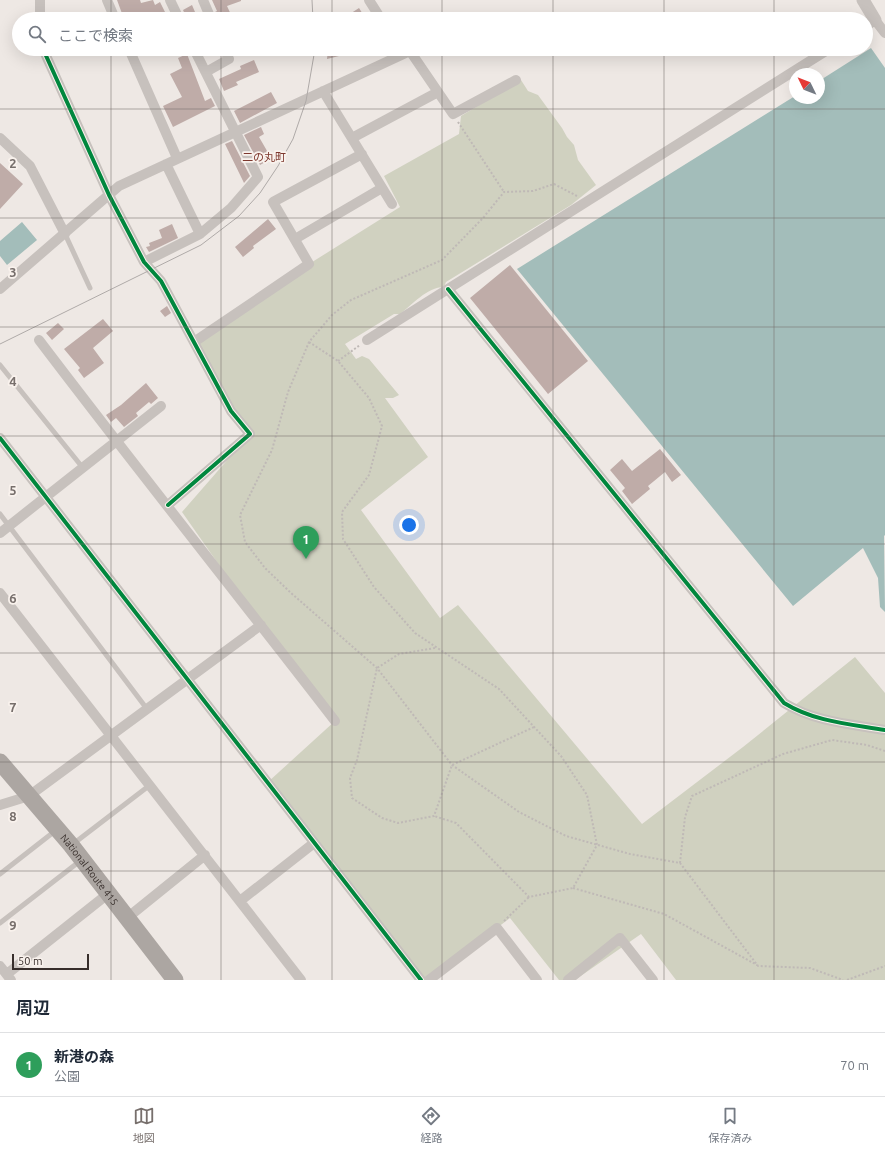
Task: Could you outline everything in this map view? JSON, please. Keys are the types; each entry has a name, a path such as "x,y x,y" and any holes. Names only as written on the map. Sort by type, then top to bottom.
{"highway":[{"name":"National Route 415","path":"0,762 71,845 175,980"}],"street":[{"path":"40,0 40,12"},
{"path":"107,0 112,12"},
{"path":"170,0 176,12"},
{"path":"203,0 208,12"},
{"path":"369,0 377,12"},
{"path":"863,0 867,12"},
{"path":"873,24 885,33"},
{"path":"46,56 109,195 144,262 161,281 231,411 250,434 168,505"},
{"path":"132,56 177,158"},
{"path":"144,262 200,234 231,208 258,178 198,56"},
{"path":"206,72 229,59 228,56"},
{"path":"0,289 119,186 395,56"},
{"path":"411,56 454,114 516,80"},
{"path":"367,340 818,56"},
{"path":"323,91 392,204"},
{"path":"352,138 438,92"},
{"path":"0,138 30,166 65,234"},
{"path":"194,342 309,264 273,202 362,154"},
{"path":"166,164 200,234"},
{"path":"295,239 382,188"},
{"path":"448,289 784,703 796,711 823,720 885,730"},
{"path":"39,340 335,722"},
{"path":"0,533 161,406"},
{"path":"0,438 421,980"},
{"path":"0,593 301,980"},
{"path":"0,805 29,796 148,710 261,625"},
{"path":"240,901 314,843"},
{"path":"127,918 205,855"},
{"path":"0,966 9,977 109,893"},
{"path":"429,980 497,928 537,980"},
{"path":"568,980 620,938 653,980"}],"lane":[{"path":"65,234 90,288"},
{"path":"0,365 83,469"},
{"path":"0,514 148,710"},
{"path":"71,845 150,785"},
{"path":"0,874 57,829"},
{"path":"0,923 81,859"}],"path":[{"path":"454,114 504,192"},
{"path":"587,201 554,184 533,191 504,192 483,218 442,260 351,300 332,315 309,342 288,392 272,450 240,515 245,542 265,568 291,593 377,668 452,765 519,812 566,836 630,854 680,863 758,966"},
{"path":"338,361 367,340"},
{"path":"309,342 338,361 369,398 382,426 369,475 342,512 343,539 374,587 415,633 499,689 561,756 587,795 597,845 573,888"},
{"path":"436,648 399,654 377,668 357,760 350,778 352,798 382,818 398,823 434,816 456,823 529,897"},
{"path":"434,816 452,765 534,727"},
{"path":"680,863 685,817 692,796 783,754 832,740 867,745 885,751"},
{"path":"497,928 529,897 573,888 664,914 758,966 810,968 843,980"},
{"path":"847,980 885,966"}],"green space":[{"path":"521,80 528,91 538,95 562,128 574,145 578,160 596,185 571,205 446,282 444,287 426,293 400,314 394,314 345,344 356,359 362,356 369,359 399,395 393,398 385,398 428,457 361,510 440,618 458,605 642,824 743,747 855,657 885,693 885,980 676,980 641,934 575,980 559,980 510,918 429,980 421,980 268,782 335,721 261,625 182,512 250,434 194,342 309,264 400,207 384,176 459,134 461,116"}],"water":[{"path":"873,51 885,68 885,612 880,607 878,578 863,548 793,606 517,269 789,100 789,104 825,104 825,77 858,56 873,56"},
{"path":"22,222 37,240 7,265 0,256 0,241"}],"building":[{"path":"117,0 140,0 141,3 153,0 155,5 160,2 165,12 121,12"},
{"path":"212,0 241,0 227,6 230,12 215,12 217,11"},
{"path":"192,5 195,12 184,12 183,10"},
{"path":"359,8 362,12 353,12"},
{"path":"188,56 205,101 211,98 215,106 173,127 163,106 182,97 170,74 182,68 178,58"},
{"path":"327,56 339,56 327,59"},
{"path":"254,60 259,72 236,82 238,85 224,91 219,79 241,69 240,66"},
{"path":"271,92 277,103 240,123 234,111"},
{"path":"261,127 264,134 259,137 270,156 268,157 269,160 260,165 244,135"},
{"path":"232,141 250,176 244,183 225,144"},
{"path":"0,163 23,184 0,209"},
{"path":"268,219 276,229 253,246 254,248 243,257 235,247"},
{"path":"172,224 178,238 149,252 146,247 150,246 149,243 162,238 159,230"},
{"path":"510,265 588,361 548,394 470,298"},
{"path":"167,306 171,313 165,317 160,311"},
{"path":"103,319 113,331 93,348 104,363 84,378 78,370 80,368 64,349"},
{"path":"58,323 64,329 52,340 46,333"},
{"path":"146,383 158,398 151,404 149,402 136,413 138,416 124,427 116,418 111,422 106,415 121,405"},
{"path":"660,449 681,475 672,482 665,472 648,486 650,489 632,504 622,491 625,488 610,470 622,459 632,471"}],"tram line":[{"path":"312,0 313,12"},
{"path":"0,344 201,245 239,216 260,193 278,166 293,139 306,101 314,56"}],"cycle path":[{"path":"46,56 109,195 144,262 161,281 231,411 250,434 168,505"},
{"path":"448,289 784,703 820,718 885,730"},
{"path":"0,438 421,980"}],"place":[{"name":"新港の森","path":"306,559"}],"district":[{"name":"二の丸町","path":"264,157"}]}
